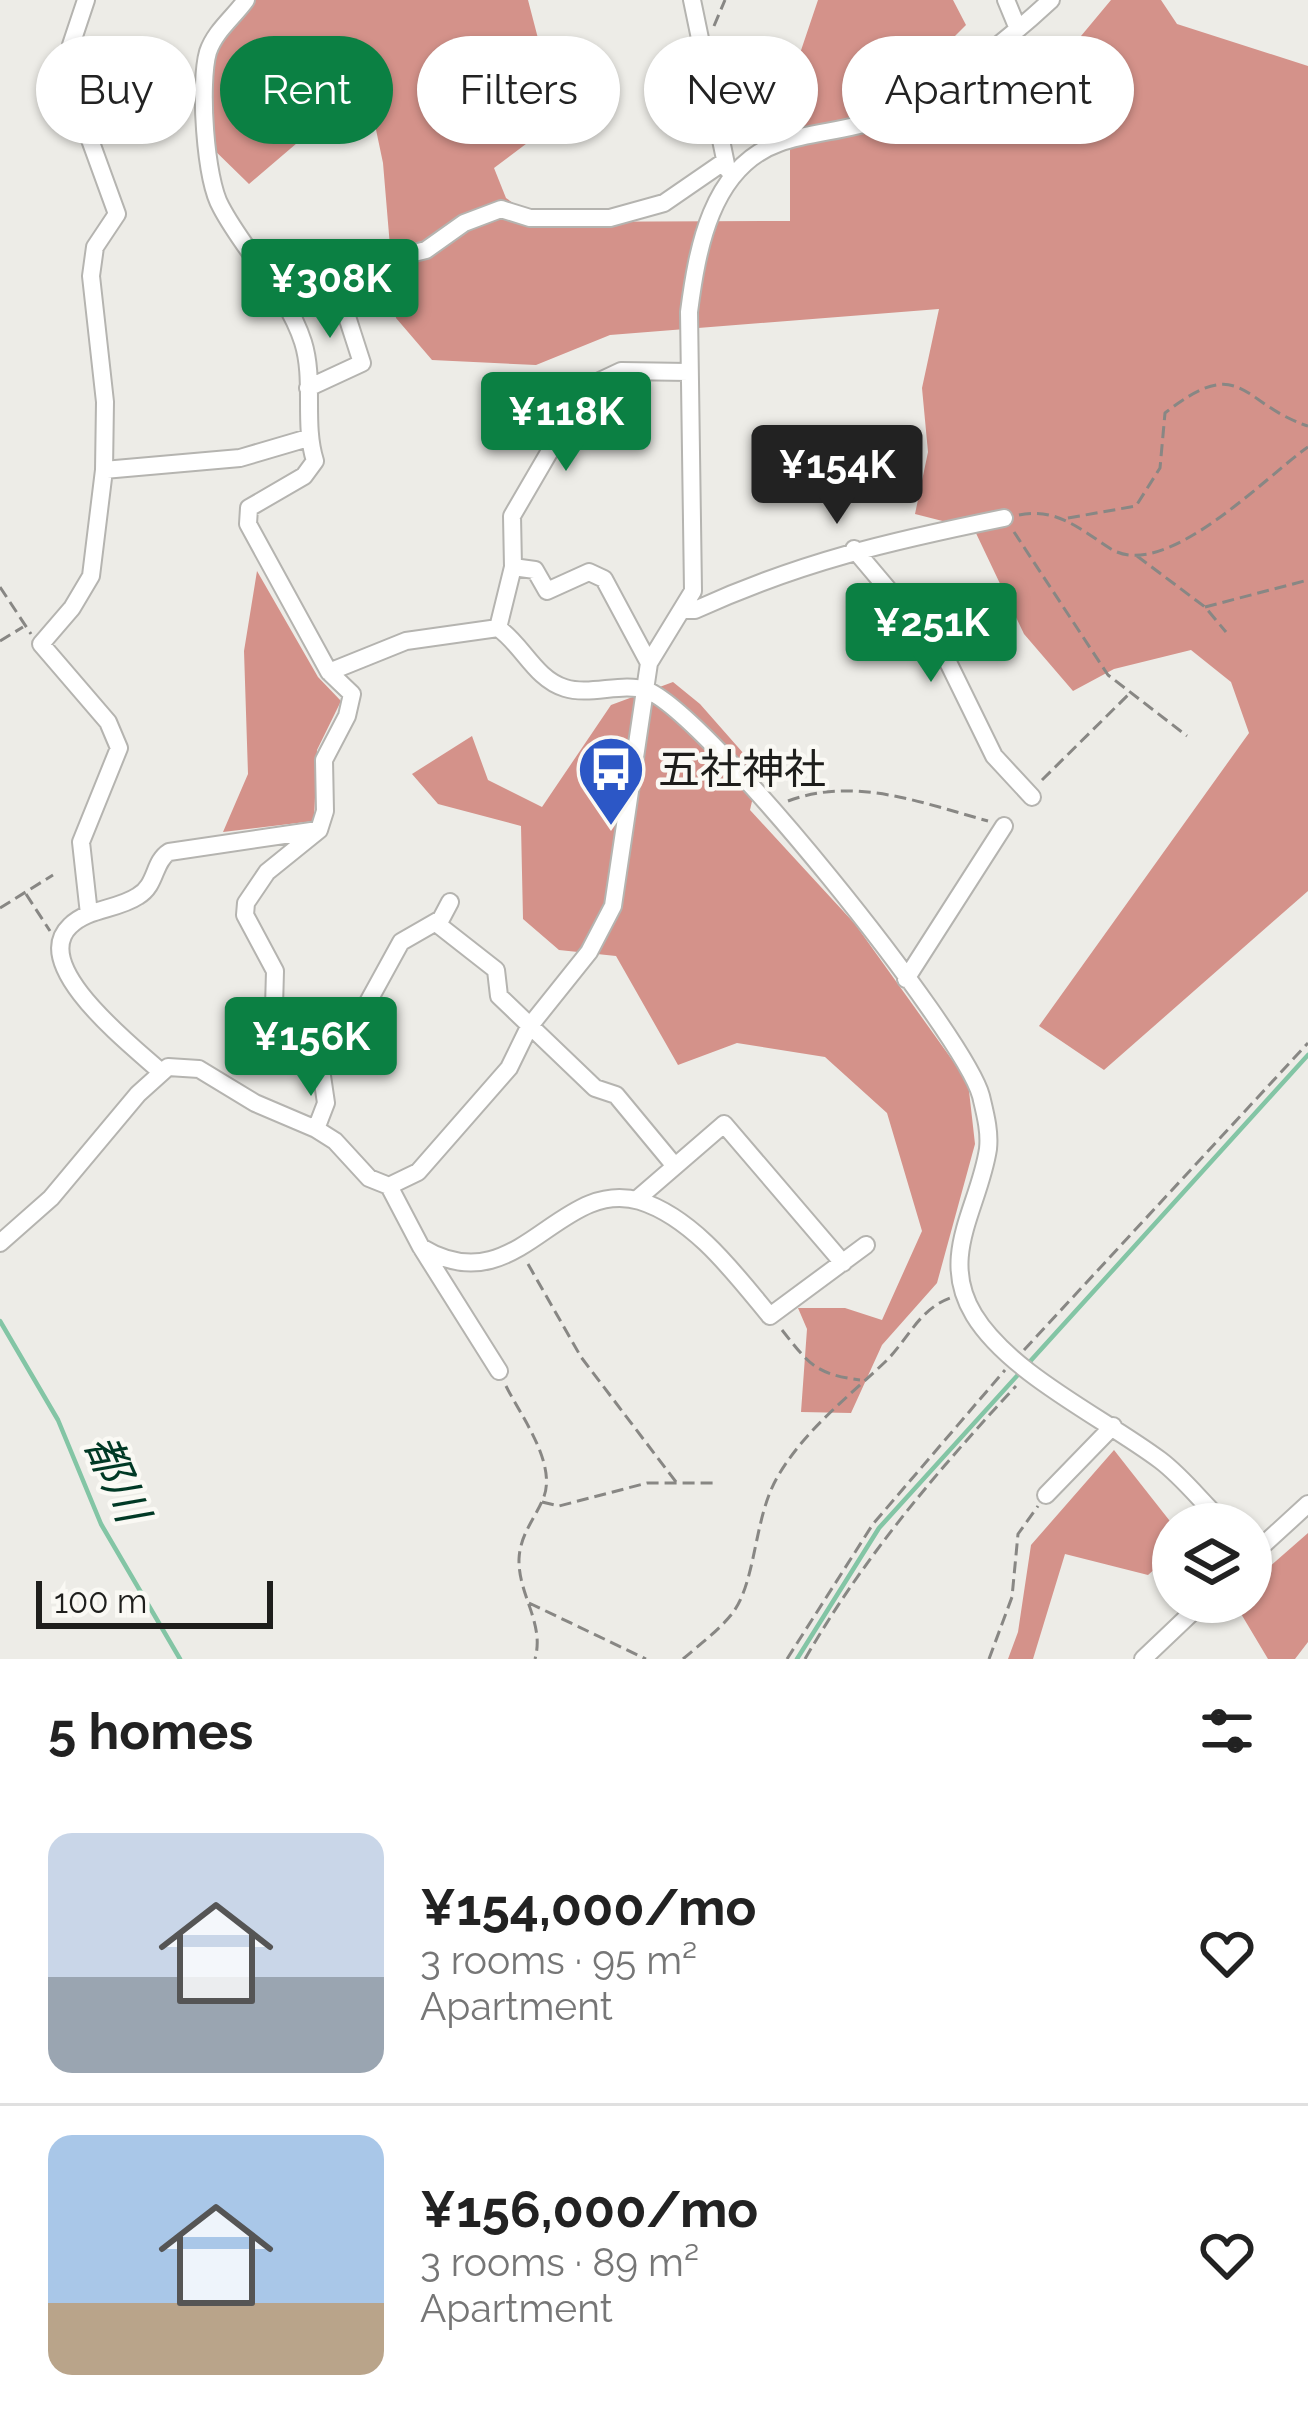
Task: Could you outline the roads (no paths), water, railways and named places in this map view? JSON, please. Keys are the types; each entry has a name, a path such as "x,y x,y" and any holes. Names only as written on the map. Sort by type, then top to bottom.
{"street":[{"path":"86,0 71,45 69,82 117,214 95,247 91,276 105,402 104,470 91,575 73,608 41,644 108,722 119,748 81,842 89,914"},
{"path":"246,0 215,37 207,55 210,163 218,204 273,286 304,343 308,438 315,461 304,476 250,508 248,524 329,672 352,694 347,716 324,760 325,812 319,830 267,872 246,903 245,915 274,971 274,1007 312,1056 325,1090 316,1130"},
{"path":"389,1186 418,1172 509,1068 529,1027 607,922 616,891 650,663 684,610 695,570 689,372 694,269 728,170 692,0"},
{"path":"1006,0 1018,28"},
{"path":"308,388 362,363 332,270 346,257 362,250 406,255 426,250 464,223 501,209 530,218 610,218 664,203 781,142 897,112 1051,0"},
{"path":"498,628 513,567 512,515 558,437 572,394 621,371 689,372"},
{"path":"104,470 240,458 308,438"},
{"path":"684,610 695,610 769,576 854,549 1004,518"},
{"path":"854,549 946,658 994,756 1031,796"},
{"path":"513,567 536,571 548,591 589,572 604,579 650,663"},
{"path":"329,672 406,641 498,628"},
{"path":"498,628 550,681 565,688 645,689 679,714 775,809 962,1055 987,1120 988,1149 958,1245 963,1293 984,1329 1023,1365 1166,1465 1204,1503"},
{"path":"906,979 1004,826"},
{"path":"160,1072 78,994 58,944 72,924 147,890 163,854 319,830"},
{"path":"312,1056 362,1013 401,942 436,922 450,902"},
{"path":"436,922 496,970 499,996 595,1088 616,1095 674,1165"},
{"path":"0,1244 51,1198 160,1072 177,1065 199,1069 255,1103 335,1141 369,1178 389,1186 499,1372"},
{"path":"636,1200 724,1124 843,1263"},
{"path":"421,1247 449,1262 476,1266 599,1202 636,1200 687,1229 770,1316 866,1245"},
{"path":"1046,1495 1113,1426"},
{"path":"1272,1535 1308,1504"},
{"path":"1143,1659 1181,1623"}],"waterway":[{"path":"797,1659 879,1528 1308,1055"},
{"name":"都川","path":"0,1321 58,1420 101,1524 180,1659"}],"place":[{"name":"五社神社","path":"611,828"}]}
